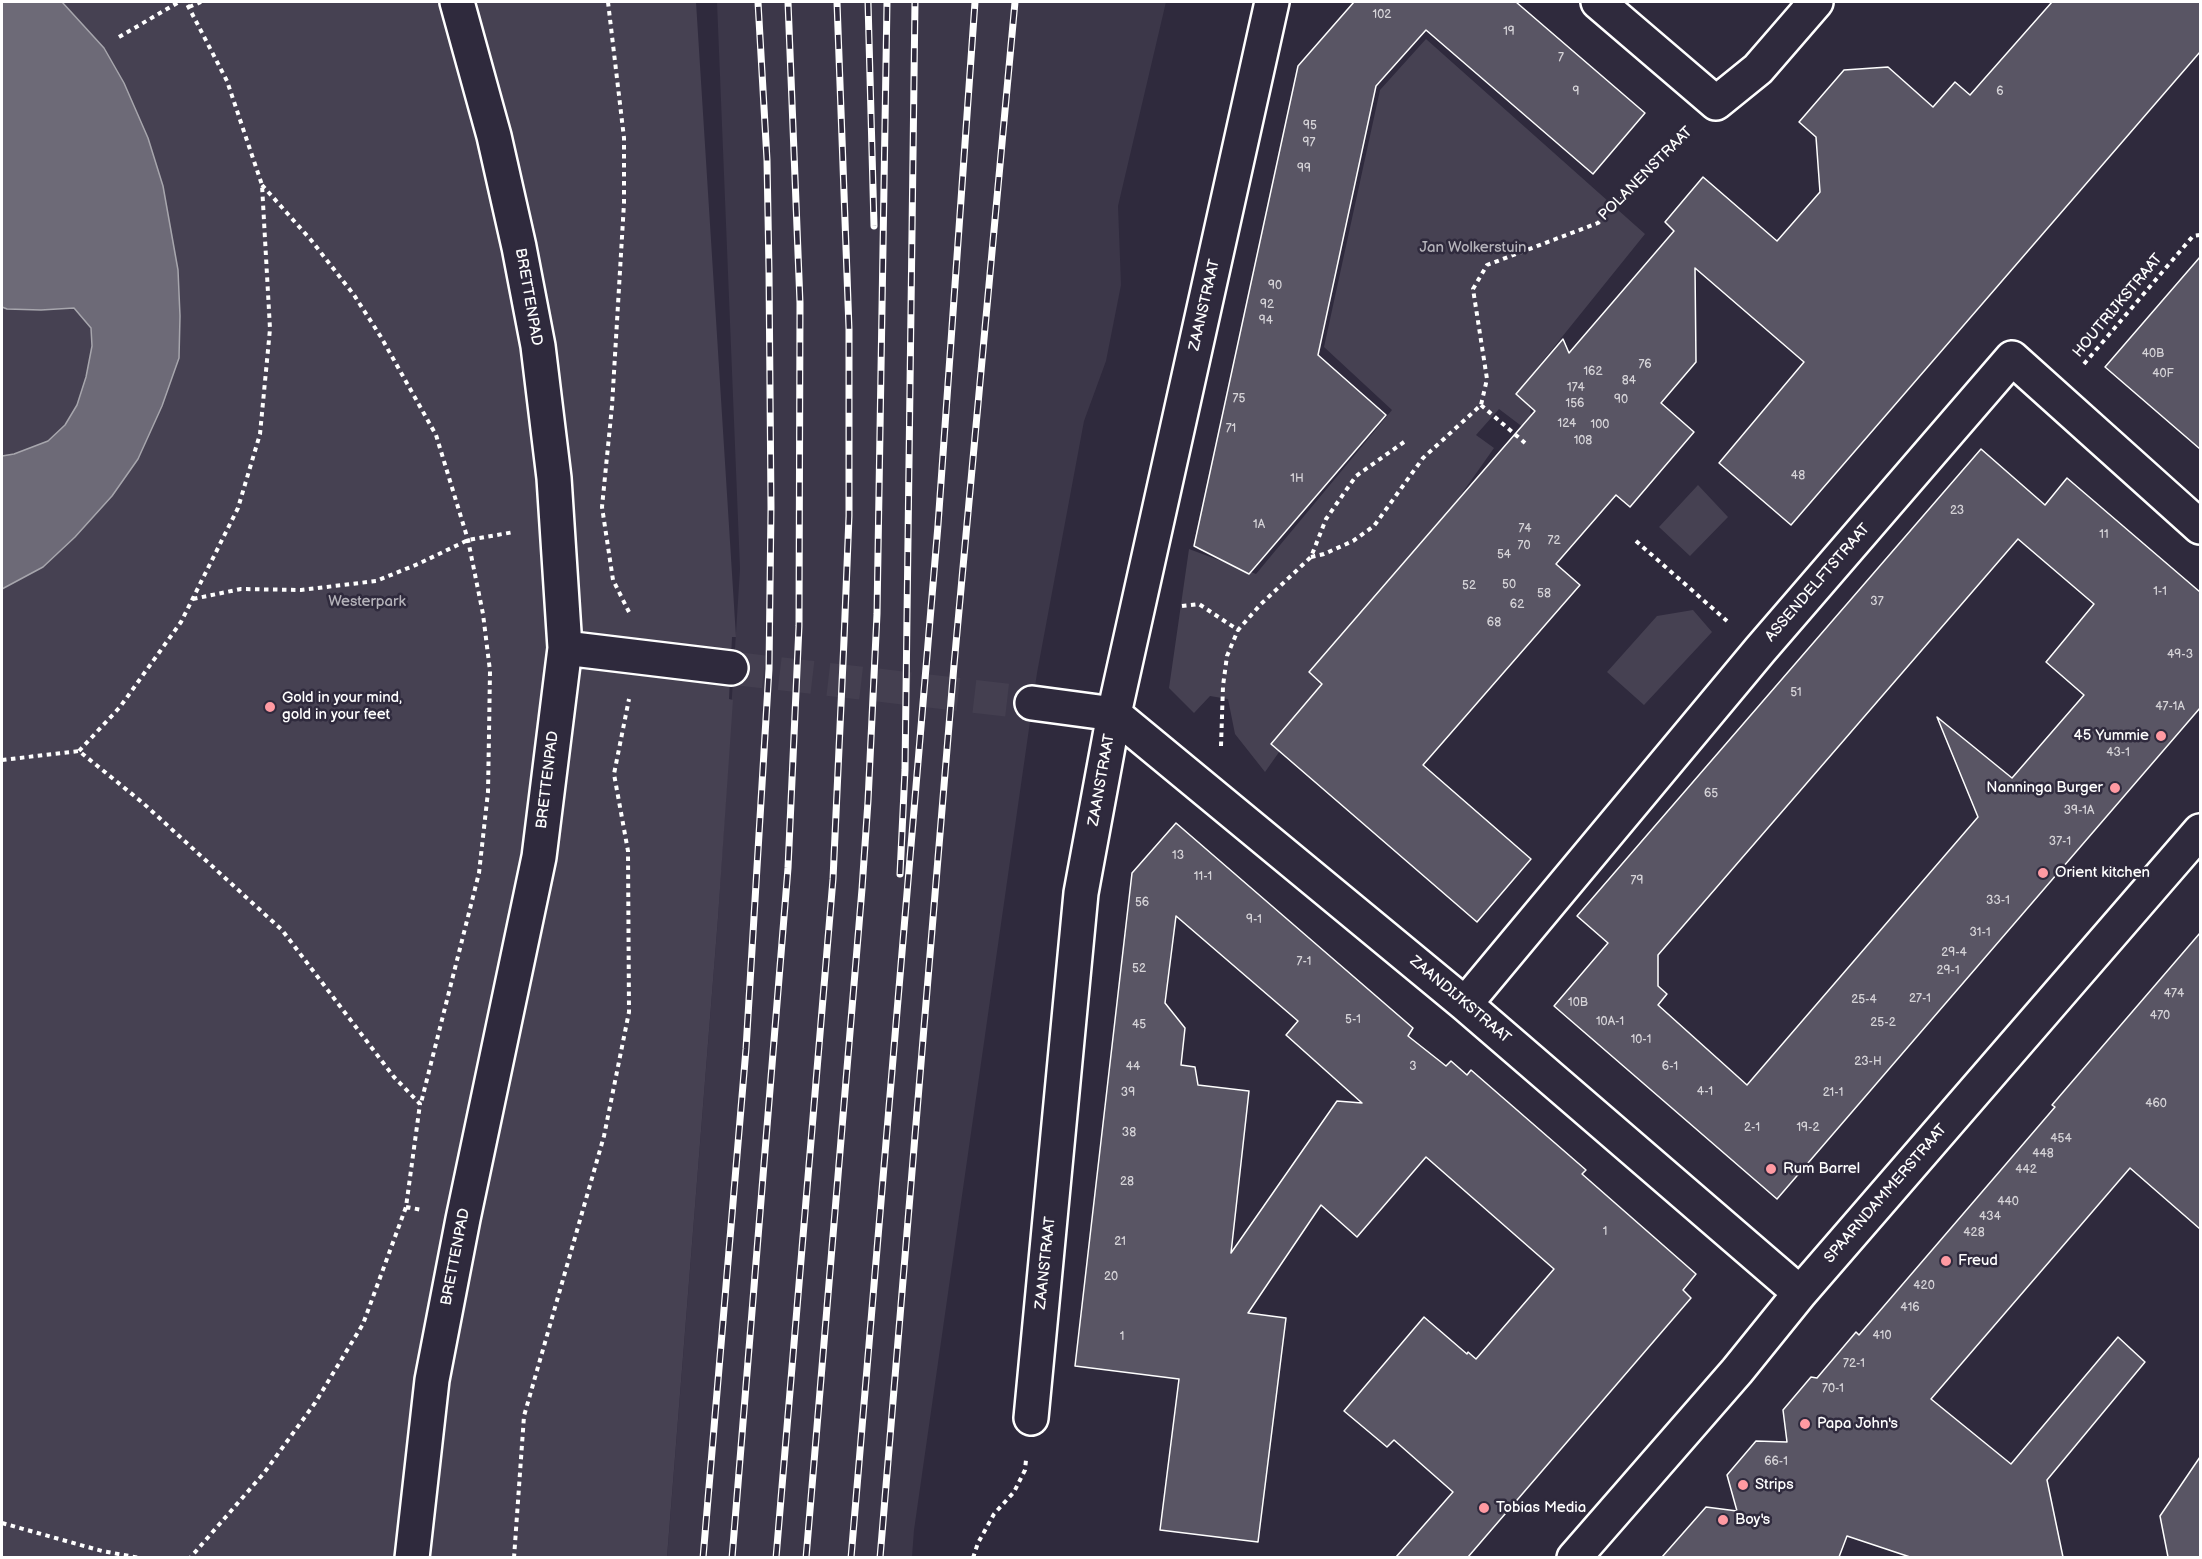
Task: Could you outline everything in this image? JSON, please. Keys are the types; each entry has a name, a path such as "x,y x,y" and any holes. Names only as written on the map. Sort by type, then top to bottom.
{"street":[{"name":"BRETTENPAD","path":"412,1557 432,1380 463,1219 539,857 565,648 555,478 538,346 494,136 457,2"},
{"name":"ZAANSTRAAT","path":"1031,1418 1082,893 1114,714 1272,2"},
{"path":"1598,2 1716,104 1758,69 1816,2"},
{"name":"ASSENDELFTSTRAAT","path":"1466,1004 1760,650 2012,358 2200,527"},
{"path":"565,648 731,668"},
{"path":"1032,703 1114,714"},
{"name":"ZAANDIJKSTRAAT","path":"1114,714 1466,1004 1800,1293"},
{"name":"SPAARNDAMMERSTRAAT","path":"1574,1557 1737,1371 1800,1293 2200,831"}],"path":[{"path":"119,37 179,2"},
{"path":"2,760 79,751 120,707 181,622 193,599 238,508 260,434 270,328 262,185 227,81 186,2"},
{"path":"189,7 201,2"},
{"path":"514,1557 524,1416 604,1136 628,1012 628,851 614,774 636,657 634,621 613,580 602,507 612,406 624,203 624,138 608,2"},
{"name":"POLANENSTRAAT","path":"1481,405 1487,379 1473,289 1487,265 1598,223 1716,104"},
{"path":"190,1557 264,1473 315,1402 363,1324 406,1207 420,1104 479,873 488,792 490,671 483,614 468,540 436,435 381,337 354,295 312,240 262,185"},
{"name":"HOUTRIJKSTRAAT","path":"2056,398 2193,236 2200,235"},
{"path":"1311,557 1353,542 1374,526 1423,458 1481,405 1525,443"},
{"path":"1219,801 1223,686 1227,656 1238,630 1261,604 1311,557 1326,519 1356,476 1404,442"},
{"path":"193,599 241,589 301,590 376,581 468,540 557,524"},
{"path":"1636,541 1760,650"},
{"path":"1180,606 1199,604 1238,630"},
{"path":"79,751 142,803 282,930 394,1077 420,1104"},
{"path":"973,1557 994,1514 1014,1492 1024,1470 1031,1418"},
{"path":"2,1523 102,1551 140,1557"}],"shaded area":[{"path":"2,2 62,2 104,48 124,83 148,138 163,186 178,270 180,316 179,358 162,406 138,459 112,496 75,537 43,567 2,589 2,456 14,454 48,441 65,425 77,405 86,377 92,346 91,328 74,308 41,310 2,307"},
{"path":"717,2 1166,2 1118,206 1121,285 1106,361 1084,421 1037,673 912,1557 667,1558 718,918 740,569"}],"green space":[{"name":"Westerpark","path":"2,2 696,2 736,637 732,637 729,699 733,700 718,918 667,1557 2,1558"},
{"name":"Jan Wolkerstuin","path":"1426,39 1645,234 1516,394 1530,407 1532,434 1499,409 1476,435 1494,448 1265,772 1235,734 1228,699 1210,696 1194,713 1169,688 1189,549 1256,574 1392,410 1324,347 1380,90"},
{"path":"1698,485 1728,517 1690,556 1659,527"},
{"path":"1693,610 1712,632 1644,705 1607,672 1657,616"}],"building":[{"path":"1354,2 1516,2 1645,113 1593,174 1426,30 1376,86 1318,355 1386,415 1249,574 1194,546 1298,66"},
{"path":"2052,2 2200,2 2200,52 1791,525 1719,463 1804,362 1695,268 1696,362 1661,403 1694,432 1630,507 1616,495 1556,564 1580,585 1423,765 1531,859 1477,922 1271,744 1322,684 1309,672 1535,411 1516,394 1563,339 1569,353 1674,231 1665,222 1703,177 1777,241 1820,192 1816,137 1799,122 1844,70 1888,67 1933,107 1955,82 1970,95"},
{"path":"2200,257 2200,449 2105,367"},
{"path":"1981,449 2045,505 2067,478 2200,592 2200,708 1777,1199 1554,1006 1608,943 1577,916","holes":["2018,539 2094,604 2046,662 2084,695 2012,778 1937,717 1978,817 1747,1085 1658,1005 1667,994 1658,986 1658,955"]},
{"path":"1176,823 1413,1028 1408,1036 1446,1066 1451,1061 1467,1075 1471,1070 1586,1170 1582,1174 1696,1274 1683,1290 1691,1298 1468,1557 1396,1557 1453,1492 1394,1440 1387,1447 1344,1411 1424,1317 1476,1359 1554,1269 1426,1157 1357,1237 1321,1205 1248,1313 1286,1318 1258,1542 1160,1530 1179,1379 1075,1366 1132,873","holes":["1176,916 1298,1021 1286,1035 1362,1103 1337,1101 1231,1253 1249,1091 1198,1085 1195,1067 1181,1065 1185,1028 1165,1003"]},
{"path":"2200,933 2200,1229 2130,1168 1931,1399 2011,1464 2118,1337 2145,1362 2047,1480 2063,1557 1910,1557 1847,1536 1839,1557 1662,1557 1706,1507 1737,1511 1727,1475 1756,1441 1787,1442 1783,1410 1811,1377 1817,1378 1856,1332 1859,1335 2055,1107 2052,1105"},
{"path":"2200,1457 2200,1557 2168,1557 2160,1516"}],"tunnel":[{"path":"731,668 1032,703"}],"railway":[{"path":"703,1558 746,1049 769,669 771,508 769,271 767,160 758,2"},
{"path":"732,1558 788,868 799,626 800,303 788,2"},
{"path":"776,1558 833,879 849,516 849,329 837,2"},
{"path":"868,2 874,226"},
{"path":"806,1558 868,801 877,614 887,2"},
{"path":"900,874 905,770 915,2"},
{"path":"851,1558 938,525 975,2"},
{"path":"880,1558 954,665 1015,2"}],"place":[{"name":"Gold in your mind, gold in your feet","path":"270,707"},
{"name":"45 Yummie","path":"2161,736"},
{"name":"Nanninga Burger","path":"2115,788"},
{"name":"Orient kitchen","path":"2043,873"},
{"name":"Rum Barrel","path":"1771,1169"},
{"name":"Freud","path":"1946,1261"},
{"name":"Papa John's","path":"1805,1424"},
{"name":"Strips","path":"1743,1485"},
{"name":"Tobias Media","path":"1484,1508"},
{"name":"Boy's","path":"1723,1520"}]}
